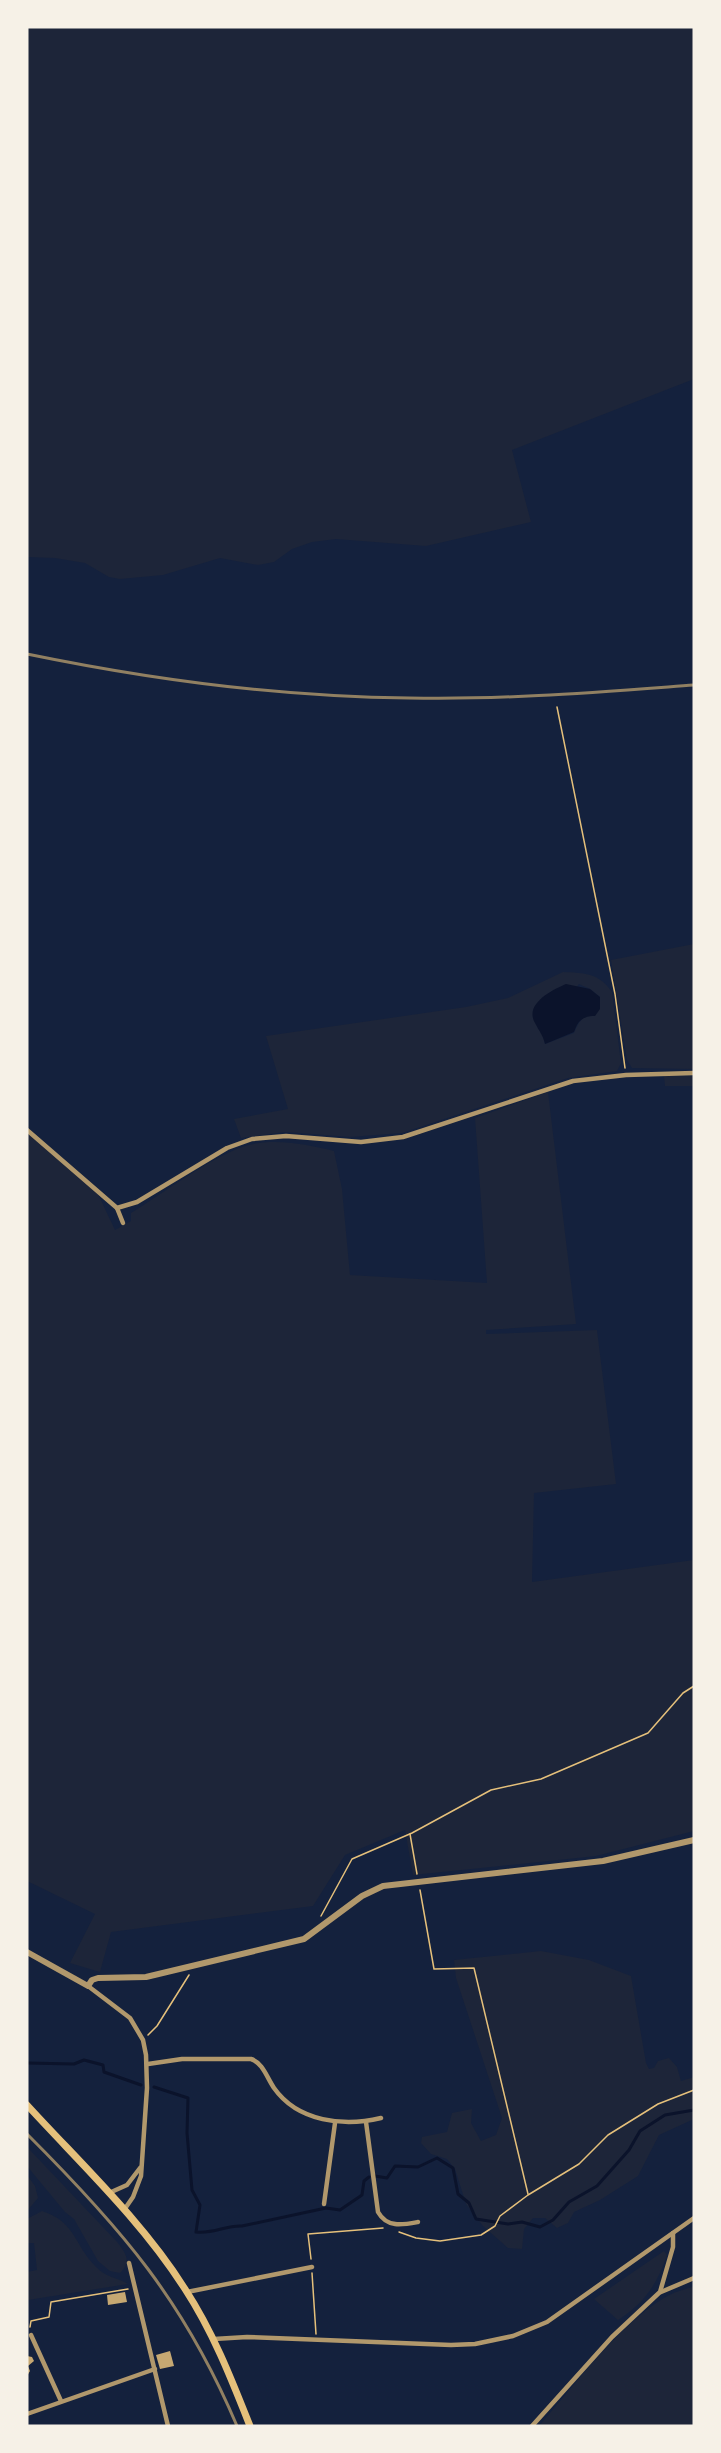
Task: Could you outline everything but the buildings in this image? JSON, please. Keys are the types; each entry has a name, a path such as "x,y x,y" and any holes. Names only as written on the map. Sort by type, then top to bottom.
{"main road":[{"path":"27,2105 124,2210 187,2292 214,2339 250,2426"}],"street":[{"path":"117,1208 137,1202 227,1148 252,1139 286,1136 361,1142 403,1137 564,1083 626,1075 694,1072"},
{"path":"27,1130 117,1208 123,1223"},
{"path":"88,1986 92,1980 98,1978 146,1977 304,1939 368,1892 391,1884 603,1861 694,1840"},
{"path":"27,1953 88,1986 130,2018 143,2040 148,2064 138,2187 124,2210"},
{"path":"148,2064 182,2059 251,2059 259,2063 273,2087 285,2100 296,2107 335,2123 366,2122 381,2118"},
{"path":"366,2122 376,2208 385,2222 400,2225 418,2222"},
{"path":"324,2204 335,2123"},
{"path":"107,2193 127,2185 140,2168"},
{"path":"214,2339 238,2337 451,2345 476,2344 513,2336 546,2322 694,2218"},
{"path":"660,2292 673,2247 673,2233"},
{"path":"129,2263 168,2426"},
{"path":"187,2292 312,2267"},
{"path":"532,2426 612,2337 660,2292 694,2278"},
{"path":"31,2335 61,2401"},
{"path":"27,2414 155,2369"}],"path":[{"path":"557,707 615,994 626,1075"},
{"path":"321,1916 352,1858 410,1834 491,1790 541,1779 648,1733 683,1693 694,1686"},
{"path":"410,1834 434,1969 474,1968 528,2195"},
{"path":"143,2040 157,2026 195,1965"},
{"path":"393,2230 416,2238 440,2241 477,2237 495,2226 499,2218 528,2195 579,2164 608,2135 658,2104 694,2090"},
{"path":"316,2341 308,2234 388,2228"},
{"path":"30,2323 49,2317 51,2302 135,2288"}],"shaded area":[{"path":"27,27 694,27 694,379 512,450 531,522 426,546 336,539 312,542 292,549 274,562 258,565 220,558 163,575 120,579 109,577 85,563 55,558 27,557"},
{"path":"694,944 694,1069 632,1068 627,1060 611,960"},
{"path":"563,972 591,975 602,981 612,992 621,1063 617,1071 568,1078 402,1133 350,1137 285,1132 241,1138 234,1119 288,1109 266,1036 466,1007 508,998","holes":["579,984 600,997 574,1033 545,1044 542,1032"]},
{"path":"566,984 590,989 600,997 600,1009 595,1016 581,1020 574,1032 545,1044 535,1023 533,1010 541,999"},
{"path":"664,1076 694,1076 694,1086 665,1086"},
{"path":"548,1092 576,1324 486,1330 486,1334 597,1330 616,1484 534,1493 532,1582 694,1560 694,1831 596,1856 413,1875 405,1830 345,1855 313,1906 111,1932 100,1972 70,1963 95,1914 27,1881 27,1133 97,1192 115,1230 131,1221 131,1213 185,1177 242,1147 276,1142 334,1151 342,1189 350,1275 487,1283 475,1118"},
{"path":"541,1951 589,1960 631,1976 646,2063 649,2069 654,2068 658,2061 669,2058 677,2067 681,2081 694,2077 694,2119 659,2135 638,2176 600,2200 574,2212 568,2223 557,2228 545,2218 533,2218 524,2229 522,2249 508,2248 483,2226 466,2204 455,2169 447,2159 431,2154 421,2143 422,2137 447,2132 452,2113 472,2109 471,2123 481,2141 496,2135 502,2118 456,1978 454,1960"},
{"path":"27,2147 118,2243 127,2258 126,2265 120,2273 110,2271 98,2261 74,2219 65,2212 27,2166"},
{"path":"27,2175 35,2186 38,2198 27,2211"},
{"path":"42,2211 62,2221 100,2271 128,2284 28,2300 27,2334 27,2272 37,2270 34,2243 27,2243 27,2219"},
{"path":"664,2251 667,2255 654,2284 635,2307 618,2320 594,2299"},
{"path":"694,2286 694,2426 539,2426 598,2357 630,2324 667,2296"}],"waterway":[{"path":"27,2063 74,2064 84,2060 103,2065 104,2072 141,2085"},
{"path":"154,2087 188,2098 187,2133 192,2190 200,2205 196,2232 242,2226 326,2208 340,2210 362,2195 364,2181 369,2177"},
{"path":"375,2176 387,2178 395,2166 418,2167 437,2158 453,2168 458,2194 469,2203 476,2219 508,2224 522,2222 540,2227 553,2220 569,2202 597,2186 629,2150 640,2131 665,2115 694,2110"}],"railway":[{"path":"27,654 169,679 265,690 361,697 516,697 694,685"},
{"path":"27,2134 92,2202 148,2269 195,2341 217,2381 237,2426"}]}
